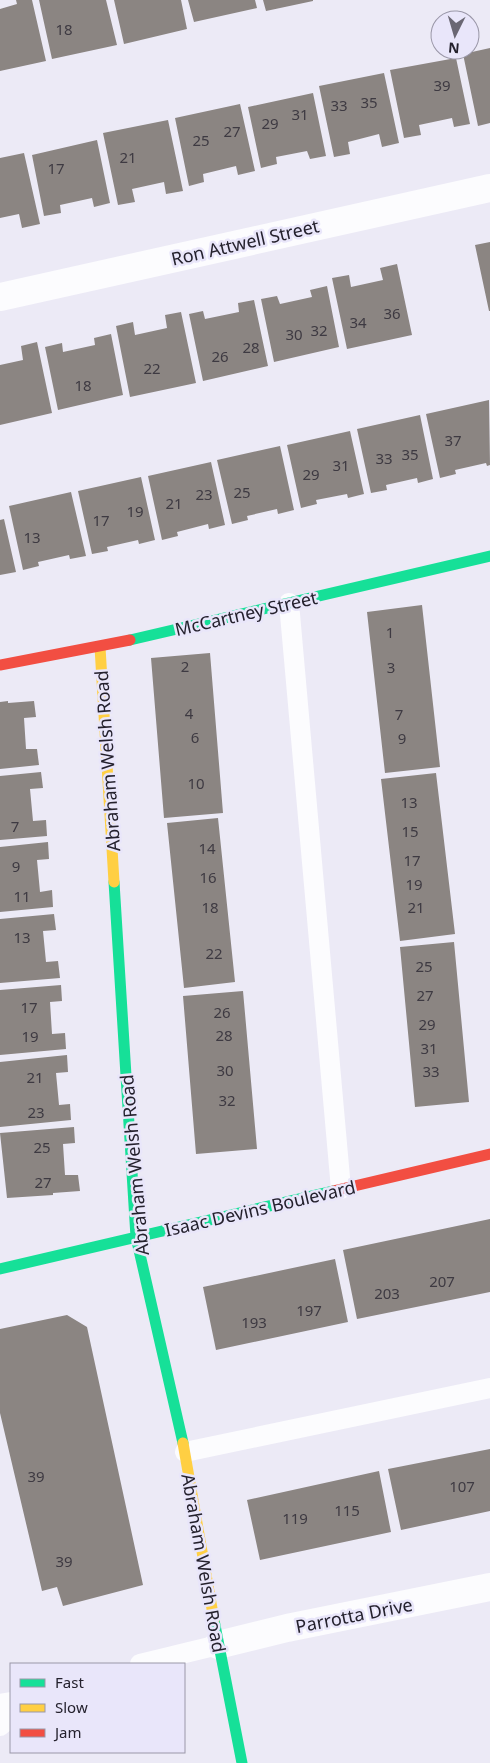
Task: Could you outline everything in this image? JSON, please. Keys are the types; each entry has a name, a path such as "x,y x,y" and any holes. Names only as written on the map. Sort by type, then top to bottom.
{"street":[{"name":"Ron Attwell Street","path":"0,297 490,188"},
{"name":"McCartney Street","path":"0,665 100,647 490,556"},
{"name":"Abraham Welsh Road","path":"100,647 136,1237 185,1452 218,1646 242,1763"},
{"name":"Isaac Devins Boulevard","path":"0,1269 490,1154"},
{"name":"Parrotta Drive","path":"218,1646 287,1628 490,1587"}],"lane":[{"path":"289,603 341,1189"},
{"path":"185,1452 490,1388"},
{"path":"144,1663 218,1646"},
{"path":"0,1726 10,1718"}],"building":[{"path":"16,0 32,0 46,61 0,71 0,9 17,4"},
{"path":"39,0 106,0 117,45 52,59"},
{"path":"114,0 181,0 187,29 124,44"},
{"path":"188,0 255,0 257,8 194,22"},
{"path":"263,0 313,0 313,1 266,11"},
{"path":"490,48 490,123 478,126 464,60 480,60 480,50"},
{"path":"445,60 456,60 470,124 454,127 452,118 419,125 421,135 404,138 390,70"},
{"path":"384,73 399,143 382,147 379,134 348,142 350,154 334,157 319,86"},
{"path":"313,93 326,156 310,159 307,151 276,157 277,164 261,168 248,107"},
{"path":"240,104 255,171 238,175 236,166 203,174 204,182 189,186 175,118"},
{"path":"168,120 183,191 166,194 164,182 132,189 135,202 118,205 103,133"},
{"path":"97,140 110,203 94,207 92,198 60,205 61,213 44,216 32,155"},
{"path":"24,153 40,224 22,228 19,214 0,218 0,158"},
{"path":"490,242 490,311 489,311 475,245"},
{"path":"397,264 412,335 347,349 332,278 349,275 351,287 383,280 380,268"},
{"path":"327,286 339,347 274,362 261,299 277,296 280,304 312,297 310,290"},
{"path":"254,300 268,366 203,381 189,314 203,311 205,319 239,312 238,303"},
{"path":"181,312 196,383 130,397 116,326 133,322 135,335 167,328 165,315"},
{"path":"111,334 123,395 58,410 45,347 62,343 63,352 95,345 94,338"},
{"path":"37,342 52,413 0,425 0,365 23,360 21,346"},
{"path":"489,400 490,465 487,466 486,463 455,470 456,474 440,478 426,414"},
{"path":"420,415 433,479 418,483 417,478 386,485 387,490 371,493 357,429"},
{"path":"350,431 364,494 348,498 347,494 316,500 317,504 301,508 287,445"},
{"path":"280,446 294,510 278,514 277,509 247,516 248,520 232,524 217,460"},
{"path":"211,462 225,525 209,529 208,524 177,532 178,536 162,540 148,476"},
{"path":"141,477 155,540 139,544 138,540 107,547 108,551 92,554 78,491"},
{"path":"71,492 86,556 70,559 69,555 38,562 39,566 23,570 9,506"},
{"path":"4,519 16,572 0,575 0,520"},
{"path":"422,605 440,767 385,773 367,612"},
{"path":"210,653 223,813 164,818 151,658"},
{"path":"8,701 8,703 34,701 36,717 24,718 26,749 37,749 39,765 0,769 0,702"},
{"path":"41,772 43,788 30,789 33,821 46,820 47,836 0,840 0,776"},
{"path":"436,773 455,934 400,941 381,779"},
{"path":"218,818 235,982 184,988 167,823"},
{"path":"48,842 49,859 37,860 40,892 52,890 53,907 0,912 0,847"},
{"path":"54,914 56,930 43,931 46,962 58,961 60,978 0,983 0,919"},
{"path":"454,942 469,1102 415,1107 400,947"},
{"path":"61,985 62,1001 50,1002 52,1034 65,1033 66,1049 0,1055 0,990"},
{"path":"243,991 257,1149 196,1154 183,996"},
{"path":"67,1055 68,1072 56,1073 59,1105 70,1104 71,1120 0,1127 0,1062"},
{"path":"74,1127 75,1143 63,1144 65,1175 78,1175 80,1191 7,1198 0,1133"},
{"path":"490,1219 490,1292 357,1319 343,1250"},
{"path":"335,1259 348,1322 216,1350 203,1287"},
{"path":"67,1315 87,1327 143,1585 63,1606 57,1587 42,1591 0,1413 0,1329"},
{"path":"490,1449 490,1511 401,1530 388,1469"},
{"path":"379,1471 391,1532 260,1560 247,1500"}],"traffic: fast":[{"path":"130,640 490,556"},
{"path":"114,882 136,1237 183,1443"},
{"path":"0,1269 333,1191"},
{"path":"214,1620 242,1763"}],"traffic: slow":[{"path":"100,647 114,882"},
{"path":"183,1443 214,1620"}],"traffic: jam":[{"path":"0,665 130,640"},
{"path":"333,1191 490,1154"}]}
